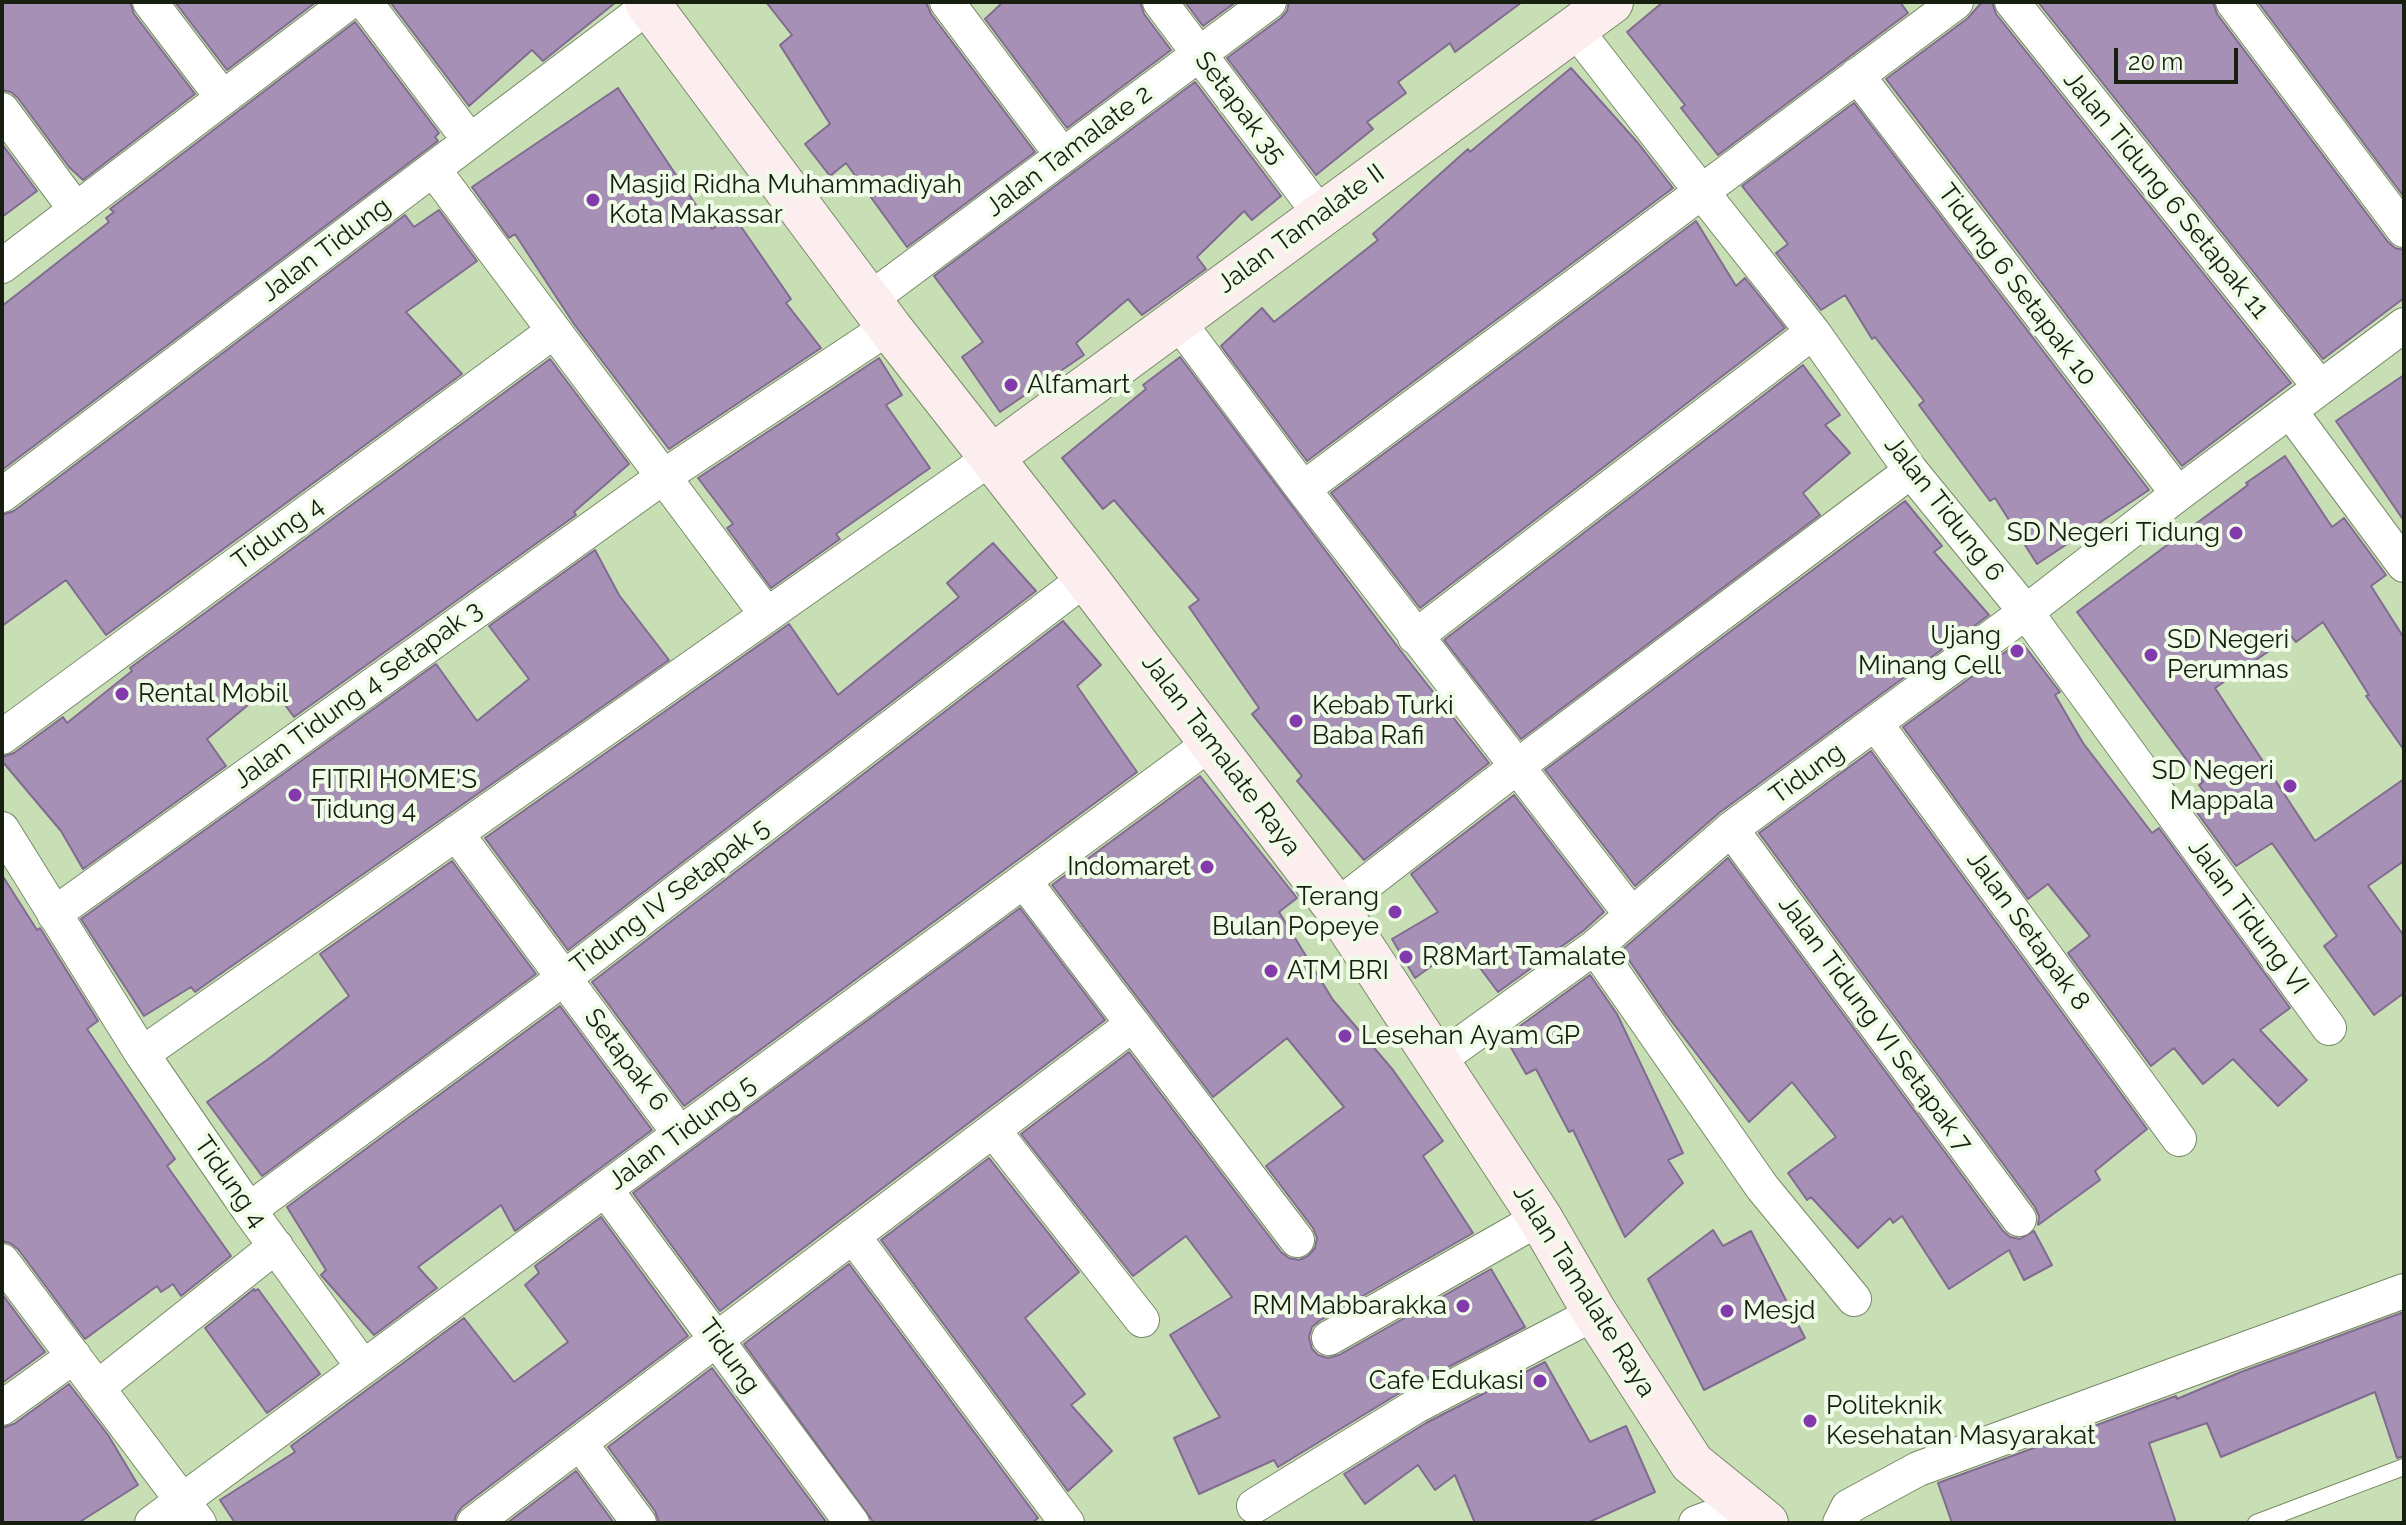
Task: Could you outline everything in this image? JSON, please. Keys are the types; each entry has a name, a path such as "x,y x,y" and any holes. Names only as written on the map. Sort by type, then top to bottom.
{"street":[{"path":"150,2 223,98"},
{"path":"2,266 349,2"},
{"path":"365,2 470,141"},
{"path":"947,2 1063,156"},
{"name":"Setapak 35","path":"1160,2 1320,214"},
{"name":"Jalan Tamalate 2","path":"663,477 879,314 1063,156 1269,2"},
{"name":"Jalan Tamalate II","path":"992,457 1611,2"},
{"path":"1303,489 1956,2"},
{"name":"Jalan Tidung 6 Setapak 11","path":"2012,2 2320,387"},
{"path":"2233,2 2404,230"},
{"name":"Jalan Tidung","path":"2,495 648,4"},
{"name":"Jalan Tamalate Raya","path":"648,4 879,314 1086,578 1336,907 1540,1218 1595,1313 1692,1463 1755,1515"},
{"name":"Jalan Tidung 6","path":"1575,29 1813,332 1911,471 2026,612"},
{"name":"Tidung 6 Setapak 10","path":"1857,75 2178,494"},
{"path":"2,110 76,210"},
{"path":"433,169 767,615"},
{"path":"1177,320 1415,637 1519,765 1631,914"},
{"path":"2026,612 2404,325"},
{"name":"Tidung 4","path":"2,737 554,331"},
{"path":"1415,637 1813,332"},
{"path":"2290,411 2403,561"},
{"path":"142,1054 992,457"},
{"path":"1336,907 1519,765 1911,471"},
{"name":"Jalan Tidung 4 Setapak 3","path":"54,914 663,477"},
{"name":"Tidung IV Setapak 5","path":"249,1210 564,978 1086,578"},
{"name":"Tidung","path":"1437,1061 1595,947 1731,829 2026,612"},
{"name":"Jalan Tidung VI","path":"2026,612 2329,1028"},
{"name":"Jalan Setapak 8","path":"1876,724 2179,1139"},
{"name":"Jalan Tidung 5","path":"152,1523 191,1512 363,1367 1212,742"},
{"name":"Tidung 4","path":"2,829 142,1054 249,1210 363,1367"},
{"name":"Jalan Tidung VI Setapak 7","path":"1731,829 2019,1219"},
{"name":"Setapak 6","path":"456,833 680,1134"},
{"path":"1024,881 1297,1240"},
{"path":"1595,947 1762,1187 1854,1299"},
{"path":"474,1523 1133,1024"},
{"path":"993,1130 1142,1320"},
{"name":"Tidung","path":"605,1189 852,1523"},
{"path":"1329,1338 1540,1218"},
{"path":"853,1236 1067,1523"},
{"path":"97,1388 276,1246"},
{"path":"2,1261 191,1512"},
{"path":"1840,1523 1848,1507 1918,1469 2404,1291"},
{"path":"1254,1506 1416,1406 1595,1313"},
{"path":"2,1408 74,1356"},
{"path":"580,1443 639,1523"},
{"path":"1696,1523 1755,1515"}],"lane":[{"path":"2256,1523 2404,1467"}],"building":[{"path":"2,2 130,2 134,14 195,94 83,180 69,167 18,98 2,90"},
{"path":"175,2 316,2 227,70"},
{"path":"390,2 616,2 543,61 532,50 469,106"},
{"path":"766,2 926,2 931,14 1035,152 907,247 846,163 830,176 805,144 830,124 780,45 792,35"},
{"path":"1003,2 1140,2 1144,14 1171,50 1067,128 985,19"},
{"path":"1185,2 1236,2 1203,26"},
{"path":"1289,2 1522,2 1455,52 1450,43 1398,82 1406,93 1367,122 1373,129 1316,175 1227,58 1281,18"},
{"path":"1663,2 1900,2 1908,13 1718,155 1681,108 1685,105 1627,32"},
{"path":"1982,2 1992,2 1996,14 2291,383 2182,466 1886,79 1968,18"},
{"path":"2038,2 2213,2 2217,14 2388,242 2404,250 2404,298 2323,359"},
{"path":"2258,2 2404,2 2404,197"},
{"path":"355,22 439,133 435,137 438,141 2,470 2,306 109,222 106,218 114,212 110,209"},
{"path":"1571,68 1638,143 1673,188 1307,461 1221,346 1262,308 1274,322 1378,240 1373,234 1468,149 1470,152"},
{"path":"1195,82 1281,196 1252,220 1244,211 1197,257 1206,269 1142,315 1128,299 1076,343 1084,355 1000,412 962,357 983,342 934,276"},
{"path":"618,88 712,229 733,215 791,299 786,303 821,348 669,449 574,324 515,234 509,238 472,187"},
{"path":"1854,103 2149,490 2037,564 1995,498 1990,501 1919,405 1924,401 1875,337 1872,339 1845,295 1821,310 1776,253 1788,244 1742,186"},
{"path":"2,144 37,191 2,217"},
{"path":"439,210 477,261 406,312 462,374 106,635 66,580 2,626 2,515 14,511 405,215 414,227"},
{"path":"1696,221 1736,286 1745,278 1785,328 1420,608 1331,493"},
{"path":"1180,357 1489,763 1364,860 1297,781 1302,776 1252,714 1259,708 1189,607 1199,600 1114,500 1103,509 1062,458 1146,389 1143,385"},
{"path":"879,358 902,395 886,405 930,468 836,534 840,539 771,588 727,528 733,524 698,478"},
{"path":"550,359 629,464 574,512 576,515 294,717 271,686 207,739 226,766 83,869 61,831 2,761 2,757 14,753 63,717 67,723 132,671 130,668"},
{"path":"1803,365 1840,415 1825,425 1850,453 1803,493 1820,515 1521,739 1444,640"},
{"path":"2404,375 2404,521 2336,421"},
{"path":"2285,456 2332,527 2344,518 2386,575 2371,586 2404,638 2404,750 2366,696 2369,695 2323,622 2296,642 2291,636 2215,688 2315,841 2404,779 2404,861 2368,886 2404,936 2404,993 2374,1015 2324,946 2337,936 2272,843 2236,866 2190,803 2204,792 2199,785 2203,782 2077,612"},
{"path":"1905,501 1942,546 1934,552 1989,615 1719,813 1635,886 1545,770"},
{"path":"993,543 1036,591 568,950 485,838 789,624 838,695 959,597 947,583"},
{"path":"595,550 619,595 669,660 195,992 191,987 144,1016 81,919 436,664 477,721 529,679 489,626"},
{"path":"1063,621 1101,665 1077,686 1137,772 684,1106 592,982"},
{"path":"2023,644 2060,692 2055,695 2083,743 2152,833 2159,828 2290,1008 2260,1030 2307,1080 2278,1106 2233,1059 2203,1084 2174,1048 2151,1066 2068,953 2090,936 2048,884 2028,899 1903,727 2015,645 2018,648"},
{"path":"1871,751 2147,1129 2095,1171 2100,1180 2038,1225 2039,1216 2035,1207 1759,833"},
{"path":"1200,776 1297,898 1279,912 1333,1000 1393,1070 1443,1141 1423,1156 1473,1233 1319,1321 1312,1327 1309,1337 1312,1349 1328,1358 1339,1355 1491,1269 1525,1327 1406,1389 1278,1467 1274,1460 1199,1494 1174,1438 1220,1417 1170,1335 1232,1297 1186,1236 1133,1276 1021,1134 1129,1052 1281,1252 1299,1260 1315,1248 1317,1238 1313,1228 1266,1166 1344,1107 1287,1038 1213,1097 1052,885"},
{"path":"1514,795 1604,912 1583,931 1498,992 1462,944 1415,978 1392,939 1438,912 1411,874"},
{"path":"1728,858 2003,1231 2010,1237 2020,1239 2034,1231 2052,1265 2024,1280 2009,1250 1949,1289 1902,1216 1893,1223 1890,1218 1858,1248 1811,1197 1807,1200 1788,1173 1836,1137 1792,1082 1749,1122 1666,1014 1622,950"},
{"path":"452,861 536,974 262,1176 207,1102 349,996 320,954"},
{"path":"2,875 37,930 40,928 98,1021 87,1029 175,1159 167,1166 231,1256 181,1296 173,1284 161,1292 157,1286 85,1339 18,1249 2,1241"},
{"path":"1020,908 1105,1020 720,1311 633,1193"},
{"path":"1590,975 1617,1014 1683,1153 1668,1160 1683,1183 1625,1237 1573,1130 1569,1132 1536,1069 1526,1074 1505,1037"},
{"path":"560,1006 652,1130 515,1231 501,1205 418,1267 437,1288 374,1335 321,1275 326,1270 287,1207"},
{"path":"989,1158 1079,1272 1025,1318 1085,1394 1071,1405 1112,1451 1068,1491 881,1240"},
{"path":"601,1217 688,1336 462,1507 454,1523 235,1523 220,1500 295,1452 291,1446 464,1318 514,1382 568,1342 525,1285 539,1273 535,1266"},
{"name":"Mesjd","path":"1713,1230 1723,1246 1751,1231 1805,1338 1704,1390 1648,1279"},
{"path":"849,1264 1038,1518 1032,1523 874,1523 744,1344"},
{"path":"258,1289 320,1374 267,1413 205,1328"},
{"path":"2,1294 45,1352 2,1383"},
{"path":"2404,1312 2404,1456 2397,1458 2375,1392 2221,1457 2207,1423 2149,1443 2176,1523 1952,1523 1938,1483 2176,1396 2177,1399"},
{"path":"1545,1362 1590,1442 1626,1426 1655,1492 1587,1523 1475,1523 1455,1475 1435,1490 1418,1465 1365,1504 1344,1474 1426,1423"},
{"path":"712,1368 827,1523 659,1523 655,1511 608,1447"},
{"path":"69,1384 108,1435 138,1485 78,1523 2,1523 2,1428 14,1424"},
{"path":"576,1471 614,1523 507,1523"}],"place":[{"name":"Masjid Ridha Muhammadiyah Kota Makassar","path":"593,200"},
{"name":"Alfamart","path":"1011,385"},
{"name":"SD Negeri Tidung","path":"2236,533"},
{"name":"Ujang Minang Cell","path":"2017,651"},
{"name":"SD Negeri Perumnas","path":"2151,655"},
{"name":"Rental Mobil","path":"122,694"},
{"name":"Kebab Turki Baba Rafi","path":"1296,721"},
{"name":"SD Negeri Mappala","path":"2290,786"},
{"name":"FITRI HOME'S Tidung 4","path":"295,795"},
{"name":"Indomaret","path":"1207,867"},
{"name":"Terang Bulan Popeye","path":"1395,912"},
{"name":"R8Mart Tamalate","path":"1406,957"},
{"name":"ATM BRI","path":"1271,971"},
{"name":"Lesehan Ayam GP","path":"1345,1036"},
{"name":"RM Mabbarakka","path":"1463,1306"},
{"name":"Mesjd","path":"1727,1311"},
{"name":"Cafe Edukasi","path":"1540,1381"},
{"name":"Politeknik Kesehatan Masyarakat","path":"1810,1421"}]}
